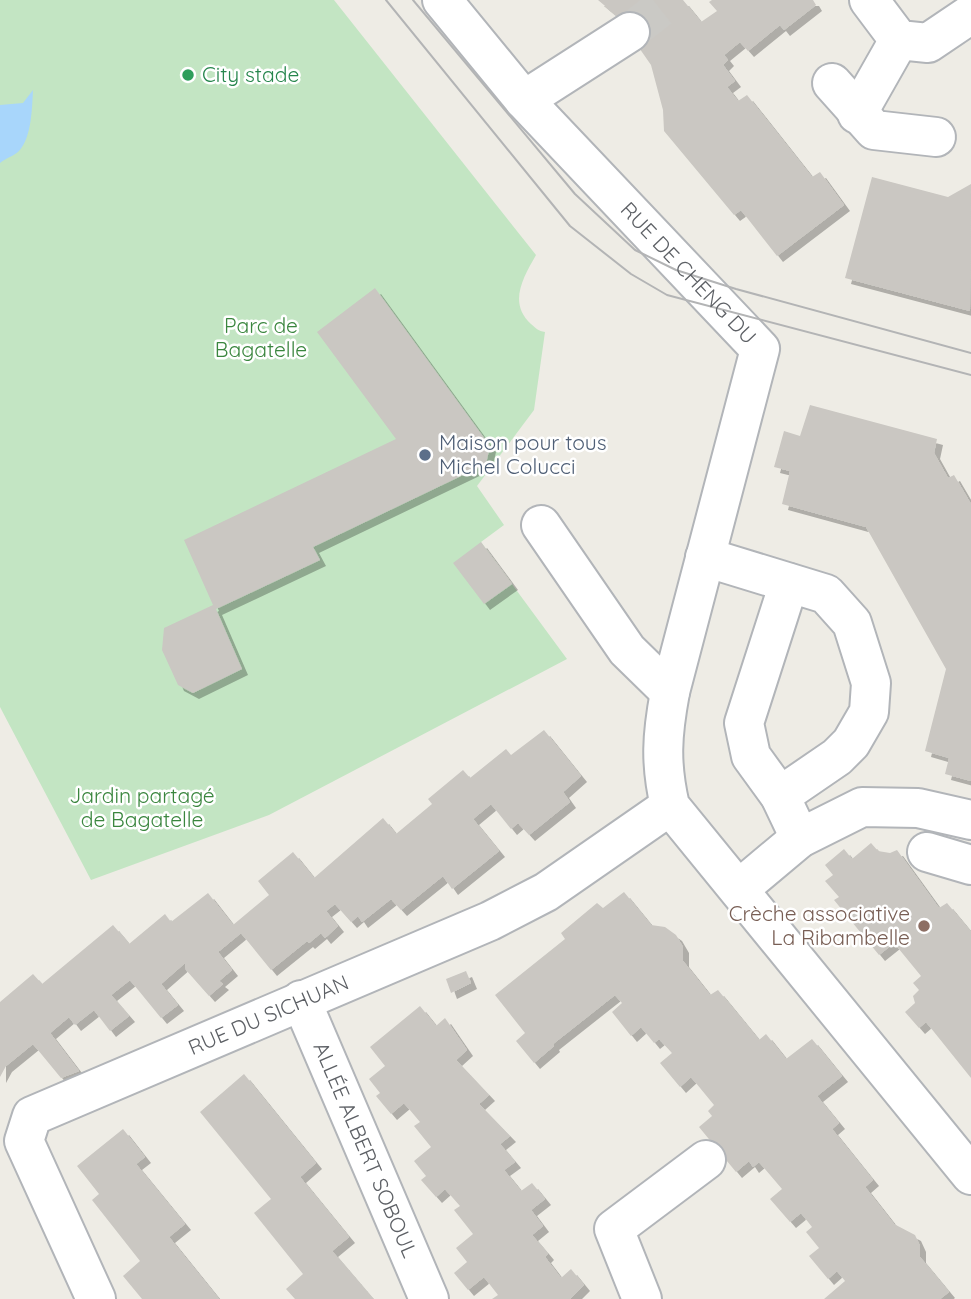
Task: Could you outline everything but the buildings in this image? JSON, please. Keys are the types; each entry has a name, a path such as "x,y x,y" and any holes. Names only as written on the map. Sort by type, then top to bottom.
{"street":[{"name":"RUE DE CHENG DU","path":"442,0 524,100 760,349 670,692 661,742 663,777 670,806"},
{"path":"869,0 899,40 928,43 968,22"},
{"path":"524,100 630,33"},
{"path":"857,114 899,40"},
{"path":"832,83 874,130 936,137"},
{"path":"541,525 627,650 670,692"},
{"path":"705,558 826,594 852,622 872,682 869,712 851,743 837,757 779,796"},
{"path":"789,583 744,723 751,756 779,796 800,838"},
{"path":"670,806 971,1175"},
{"name":"RUE DU SICHUAN","path":"96,1299 24,1141 32,1116 490,921 546,892 670,806"},
{"path":"739,889 800,838 862,807 918,808 971,820"},
{"path":"927,852 971,864"},
{"name":"ALLÉE ALBERT SOBOUL","path":"301,1000 429,1299"},
{"path":"642,1299 614,1229 706,1160"}],"green space":[{"name":"Parc de Bagatelle","path":"0,0 334,0 536,255 520,290 520,308 531,324 545,332 534,410 477,486 504,525 481,542 567,659 269,815 91,880 0,707"}],"water":[{"path":"33,90 27,138 19,151 0,163 0,105 23,103"}],"tunnel":[{"path":"630,32 671,0"}],"tram line":[{"path":"386,0 570,226 631,274 667,295 971,375"},
{"path":"413,0 575,194 635,250 676,270 736,289 971,353"}],"place":[{"name":"City stade","path":"188,75"},
{"name":"Maison pour tous Michel Colucci","path":"425,455"},
{"name":"Crèche associative La Ribambelle","path":"924,926"}],"park label":[{"name":"Jardin partagé de Bagatelle","path":"142,808"}]}
